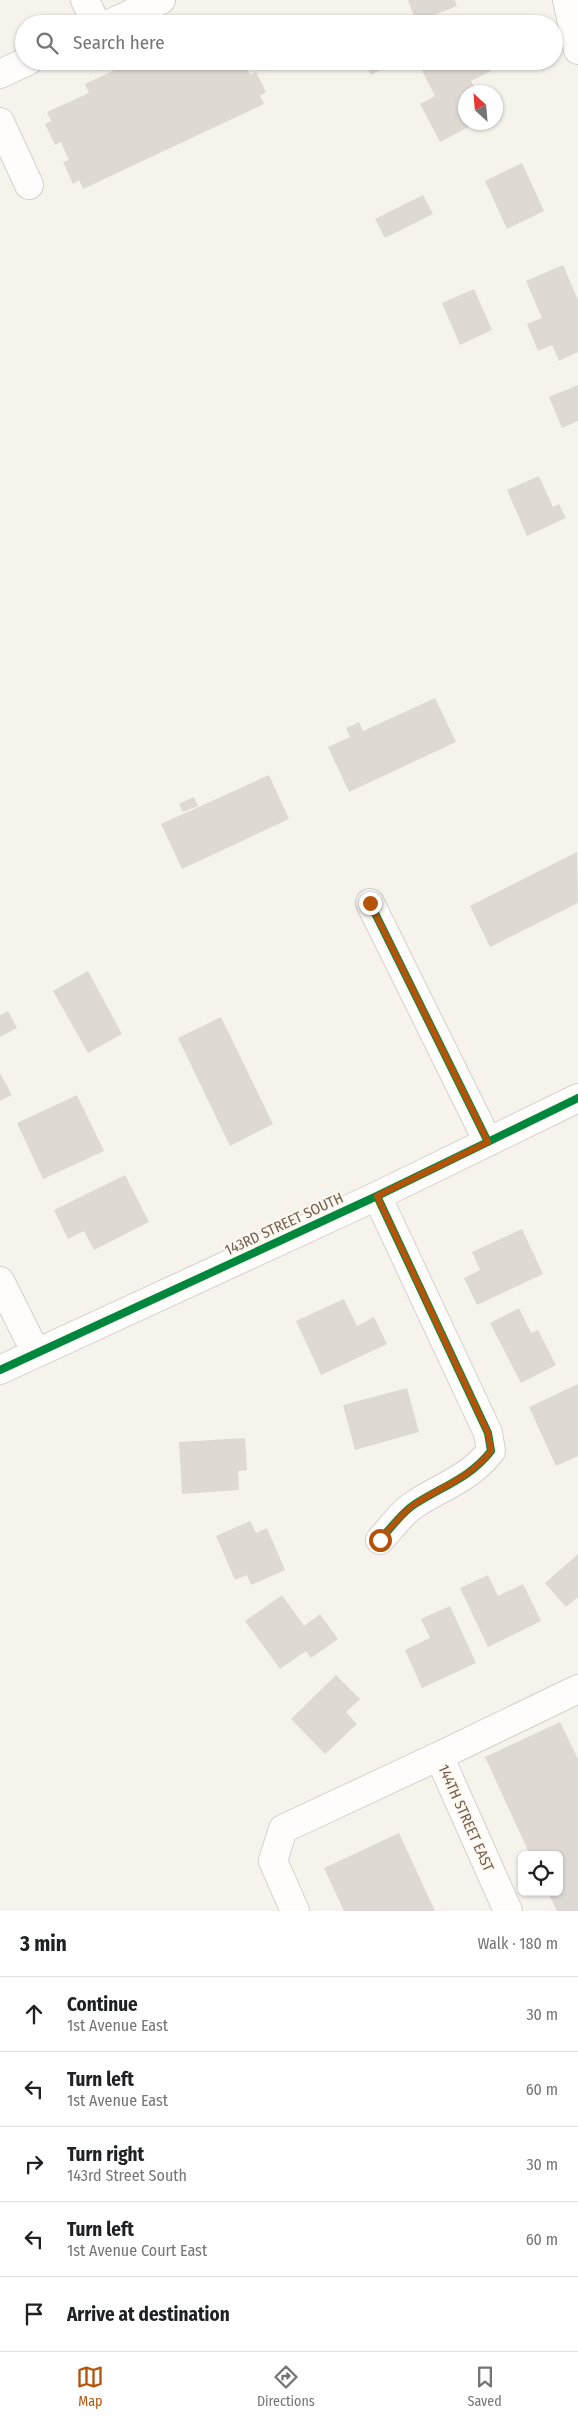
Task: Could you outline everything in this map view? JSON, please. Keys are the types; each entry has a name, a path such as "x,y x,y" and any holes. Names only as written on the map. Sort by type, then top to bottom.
{"street":[{"path":"85,0 92,15"},
{"path":"129,15 161,0"},
{"path":"567,0 578,50"},
{"path":"0,74 15,67"},
{"path":"0,122 29,185"},
{"path":"370,903 488,1142"},
{"name":"143RD STREET SOUTH","path":"0,1370 377,1196 578,1098"},
{"path":"377,1196 488,1433 491,1451 480,1465 454,1483 413,1504 380,1540"},
{"path":"0,1281 36,1353"},
{"name":"144TH STREET EAST","path":"508,1911 439,1756 578,1689"},
{"path":"295,1911 273,1862 282,1829 439,1756"}],"building":[{"path":"408,0 455,0 457,6 434,15 413,15"},
{"path":"115,70 248,70 250,75 256,72 266,92 260,96 264,104 83,189 79,180 73,184 63,162 69,160 61,142 55,145 45,124 51,121 47,112 89,93 85,84"},
{"path":"368,70 380,70 371,75"},
{"path":"422,70 491,71 471,81 473,85 458,85 458,130 463,130 440,142 420,104 435,96"},
{"path":"522,163 544,211 507,229 485,181"},
{"path":"423,195 433,214 385,238 375,219"},
{"path":"563,265 578,300 578,352 559,361 552,345 538,351 527,324 542,318 526,281"},
{"path":"474,289 492,330 460,345 442,303"},
{"path":"578,385 578,421 562,428 549,397"},
{"path":"539,476 553,507 559,504 566,518 527,536 507,490"},
{"path":"435,698 456,742 349,792 328,747 350,737 346,728 359,722 363,731"},
{"path":"269,775 289,819 182,869 161,824"},
{"path":"194,797 198,806 183,812 179,804"},
{"path":"577,852 578,903 490,947 470,906"},
{"path":"88,971 122,1034 88,1053 53,991"},
{"path":"8,1011 17,1028 0,1037 0,1015"},
{"path":"221,1017 273,1124 230,1146 178,1038"},
{"path":"0,1073 12,1095 0,1101"},
{"path":"77,1095 104,1151 43,1179 17,1123"},
{"path":"125,1175 149,1222 94,1250 84,1231 68,1239 54,1210"},
{"path":"522,1229 543,1274 477,1305 464,1278 480,1270 472,1252"},
{"path":"344,1299 357,1326 374,1317 387,1344 321,1375 296,1321"},
{"path":"519,1308 531,1333 538,1330 556,1365 521,1383 490,1323"},
{"path":"578,1384 578,1456 556,1466 529,1407"},
{"path":"407,1388 419,1432 355,1450 343,1405"},
{"path":"245,1438 247,1470 238,1471 239,1490 182,1494 179,1442"},
{"path":"250,1521 256,1533 267,1528 285,1570 251,1585 247,1575 235,1580 216,1536"},
{"path":"578,1554 578,1597 566,1607 545,1583"},
{"path":"488,1575 498,1596 523,1584 541,1621 488,1647 460,1588"},
{"path":"282,1595 304,1626 320,1614 338,1639 311,1658 306,1651 280,1669 245,1621"},
{"path":"450,1606 476,1663 422,1688 405,1650 430,1638 421,1619"},
{"path":"336,1675 360,1699 346,1712 357,1724 325,1754 291,1719"},
{"path":"560,1722 578,1759 578,1911 557,1911 550,1896 563,1896 563,1851 528,1851 485,1757"},
{"path":"399,1833 435,1911 344,1911 324,1868"}],"cycle path":[{"path":"370,903 488,1142"},
{"path":"0,1370 377,1196 578,1098"},
{"path":"377,1196 488,1433 491,1451 465,1475 410,1507 380,1540"}],"route":[{"path":"370,903 488,1142 377,1196 488,1433 491,1451 480,1465 454,1483 413,1504 380,1540"}]}
